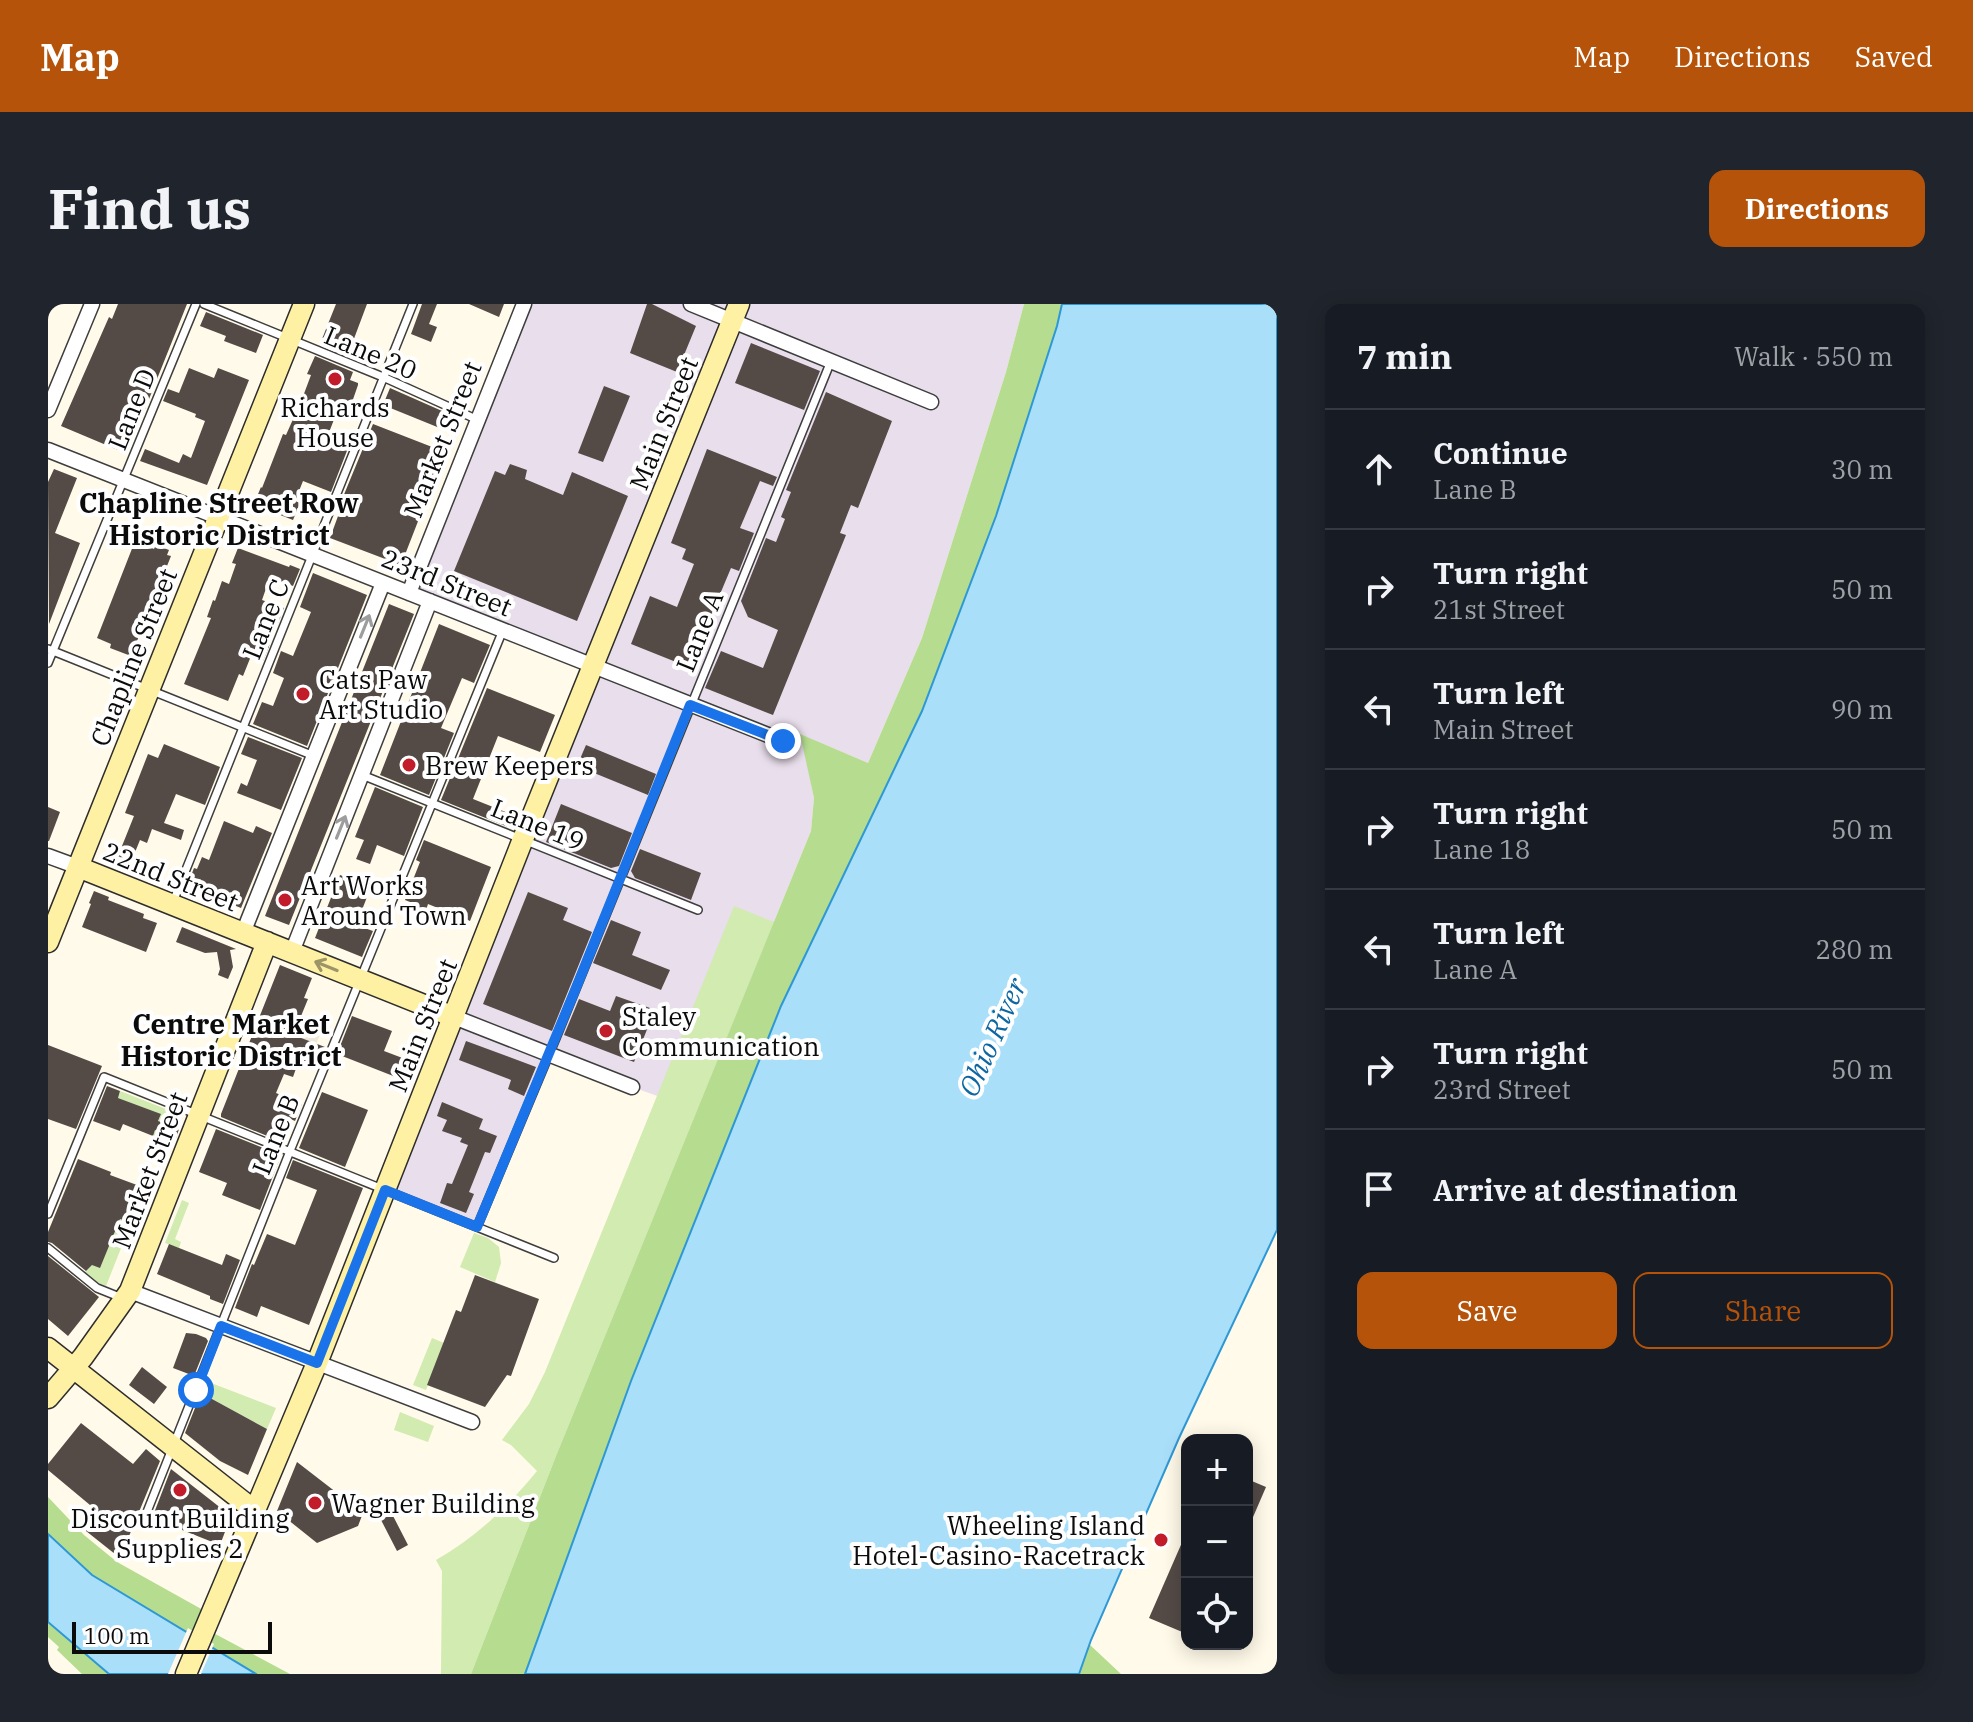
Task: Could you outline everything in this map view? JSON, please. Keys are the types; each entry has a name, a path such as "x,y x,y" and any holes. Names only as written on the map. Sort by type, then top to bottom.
{"street":[{"path":"48,410 92,304"},
{"name":"Chapline Street","path":"48,942 304,304"},
{"name":"Market Street","path":"409,593 524,304"},
{"path":"691,304 736,312 831,361 931,402"},
{"name":"Main Street","path":"186,1674 317,1363 523,839 736,312"},
{"name":"23rd Street","path":"48,450 783,741"},
{"path":"243,933 383,583"},
{"path":"292,952 430,601"},
{"name":"22nd Street","path":"48,856 632,1087"},
{"name":"Market Street","path":"48,1398 127,1295 267,942"},
{"path":"127,1295 221,1326 472,1422"},
{"path":"48,1348 255,1511"}],"lane":[{"name":"Lane D","path":"48,663 50,650 196,304"},
{"name":"Lane 20","path":"204,304 383,377 478,420"},
{"name":"Lane C","path":"172,904 413,304"},
{"name":"Lane A","path":"477,1227 831,361"},
{"name":"Lane B","path":"143,1522 290,1151 503,630"},
{"path":"50,650 314,756"},
{"name":"Lane 19","path":"362,775 698,910"},
{"path":"48,1214 104,1077 554,1258"},
{"path":"48,1248 97,1288 127,1295"}],"shaded area":[{"path":"524,304 1024,304 1006,372 922,638 868,763 801,735 814,798 811,831 697,1110 549,1054 477,1227 385,1190 593,667 409,593"},
{"path":"303,1018 324,1026 316,1044 296,1036"}],"green space":[{"path":"1024,304 1062,304 996,516 922,711 781,1006 631,1381 525,1674 471,1674 556,1456 811,831 814,798 800,734 868,763 922,638 1006,372"},
{"path":"734,906 774,922 556,1456 471,1674 441,1674 442,1571 436,1560 491,1520 537,1471 502,1440 529,1404 545,1372"},
{"path":"120,1091 176,1113 164,1144 151,1139 155,1130 161,1132 164,1124 158,1121 161,1114 118,1098"},
{"path":"182,1200 189,1203 175,1239 181,1242 179,1248 165,1243"},
{"path":"120,1219 131,1223 106,1286 84,1273"},
{"path":"474,1233 488,1238 499,1247 501,1263 495,1282 460,1267"},
{"path":"432,1338 444,1343 426,1390 413,1385"},
{"path":"206,1381 276,1408 267,1429 201,1393"},
{"path":"400,1412 434,1426 428,1442 394,1430"},
{"path":"48,1497 84,1535 117,1562 212,1615 206,1629 290,1674 256,1674 92,1575 48,1534"},
{"path":"48,1622 109,1674 82,1674 48,1637"},
{"path":"1089,1644 1121,1674 1079,1674"}],"water":[{"name":"Ohio River","path":"1062,304 1277,304 1277,1230 1179,1438 1079,1674 525,1674 631,1381 781,1006 922,711 996,516"},
{"path":"48,1534 92,1575 256,1674 109,1674 48,1622"}],"pier":[{"path":"188,1628 214,1644 201,1674 168,1674"}],"building":[{"path":"118,304 187,304 141,419 132,415 118,450 61,426 109,317 112,319"},
{"path":"336,304 367,304 352,344 363,348 358,360 320,344"},
{"path":"422,304 437,304 429,324 437,327 431,342 411,334"},
{"path":"469,304 504,304 499,317"},
{"path":"647,304 696,326 677,372 630,353"},
{"path":"206,312 263,335 256,353 224,341 226,336 200,326"},
{"path":"751,343 820,371 804,410 735,383"},
{"path":"315,356 353,372 350,380 358,383 350,408 340,404 328,435 350,443 331,492 303,481 295,501 300,503 293,520 260,507 246,507 256,499 262,488 283,434 286,435 302,399 311,375 307,374"},
{"path":"189,368 214,378 218,368 249,380 207,485 140,461 145,449 179,463 183,454 191,458 205,421 195,417 196,414 163,401 168,389 179,393"},
{"path":"604,386 630,396 603,462 578,453"},
{"path":"390,388 458,418 452,433 383,405"},
{"path":"826,392 892,421 858,508 851,505 840,533 846,535 773,715 705,688 721,651 763,668 778,630 748,617 741,601 766,538 776,542 791,492 786,490"},
{"path":"373,424 445,452 401,565 330,538"},
{"path":"707,449 777,477 773,486 760,481 740,528 754,533 739,571 731,568 686,666 631,644 650,596 677,607 694,564 682,559 686,549 671,543"},
{"path":"510,464 527,470 525,479 563,495 572,472 628,496 577,621 454,571 495,471 505,475"},
{"path":"54,469 77,478 55,533 80,543 49,624 48,482"},
{"path":"135,541 154,549 156,545 169,550 167,555 171,556 131,656 110,648 111,644 97,638"},
{"path":"238,548 300,569 293,586 270,577 262,600 284,608 278,623 269,620 261,641 270,644 263,661 251,656 243,676 239,674 228,701 184,684 211,618 207,617 213,600 222,581 229,584"},
{"path":"313,573 367,595 307,746 253,724 262,702 273,706 284,678 273,673 281,651 293,656 311,612 300,607"},
{"path":"389,604 414,614 289,925 265,916"},
{"path":"439,624 490,645 474,683 462,678 441,728 454,733 429,795 380,775"},
{"path":"487,688 555,715 540,752 498,736 473,799 513,815 508,827 441,800"},
{"path":"248,737 302,758 281,810 237,793 241,783 247,786 257,760 241,754"},
{"path":"164,744 220,767 205,805 176,794 164,823 184,830 181,840 152,829 147,843 140,840 131,862 118,856 134,816 125,813 148,754 158,758"},
{"path":"586,745 656,774 648,795 577,766"},
{"path":"375,787 423,807 404,856 377,845 370,864 356,859 364,840 355,837"},
{"path":"561,804 632,833 619,866 611,868 546,842"},
{"path":"48,807 60,812 49,841 48,841"},
{"path":"224,821 253,833 256,826 272,833 241,908 187,886 202,857 209,860"},
{"path":"424,840 491,867 470,921 428,904 425,913 405,900 420,862 416,860"},
{"path":"640,849 701,873 691,900 635,878 631,871"},
{"path":"340,875 371,887 356,925 373,931 362,957 315,938"},
{"path":"94,891 157,923 146,952 82,927"},
{"path":"528,892 568,908 563,920 592,932 552,1031 483,1004"},
{"path":"611,920 641,932 632,955 670,970 661,990 593,963"},
{"path":"182,927 236,949 230,950 233,967 228,979 218,975 217,952 205,953 176,942"},
{"path":"280,965 312,978 296,1036 325,1047 317,1067 299,1060 293,1077 284,1074 276,1093 302,1104 295,1121 286,1117 277,1140 221,1117 221,1114"},
{"name":"Staley Communication","path":"616,996 650,1008 643,1025 648,1027 634,1062 564,1035 579,999 610,1011"},
{"path":"352,1016 392,1031 384,1051 413,1062 406,1081 337,1054"},
{"path":"466,1041 536,1067 524,1096 508,1089 511,1080 459,1060"},
{"path":"48,1045 102,1066 76,1129 48,1119"},
{"path":"107,1086 120,1091 118,1098 161,1114 158,1121 179,1129 176,1138 155,1130 153,1136 123,1124 120,1131 93,1121"},
{"path":"322,1092 368,1110 345,1167 299,1148"},
{"path":"442,1102 483,1119 479,1129 497,1136 490,1153 485,1152 469,1192 474,1194 466,1213 440,1203 447,1183 452,1184 468,1145 460,1142 462,1138 442,1131 447,1120 437,1116"},
{"path":"216,1129 281,1155 260,1210 222,1195 227,1183 199,1172"},
{"path":"78,1159 145,1188 131,1223 120,1219 100,1268 92,1265 86,1271 48,1242 48,1232"},
{"path":"293,1160 363,1188 309,1325 261,1306 257,1317 235,1308 267,1234 295,1245 317,1190 286,1178"},
{"path":"169,1244 222,1265 226,1254 240,1260 223,1304 157,1274"},
{"path":"48,1256 99,1297 68,1336 48,1319"},
{"path":"475,1275 539,1299 511,1376 507,1375 485,1407 427,1385 456,1310 461,1312"},
{"path":"186,1333 196,1334 208,1341 194,1376 173,1368"},
{"path":"142,1367 167,1387 154,1404 129,1385"},
{"path":"201,1393 267,1429 248,1475 220,1461 185,1433"},
{"path":"81,1423 133,1464 146,1449 160,1461 120,1558 86,1531 96,1510 48,1470 48,1464"},
{"name":"Wagner Building","path":"297,1462 363,1513 358,1526 317,1543 277,1511"},
{"name":"Discount Building Supplies 2","path":"171,1469 231,1516 220,1545 172,1526 174,1521 154,1513"},
{"path":"1253,1482 1266,1487 1253,1517"},
{"path":"391,1512 408,1545 397,1551 380,1518"},
{"path":"1181,1545 1181,1631 1149,1618"}],"place":[{"name":"Richards House","path":"335,379"},
{"name":"Cats Paw Art Studio","path":"303,694"},
{"name":"Brew Keepers","path":"409,765"},
{"name":"Art Works Around Town","path":"285,900"},
{"name":"Staley Communication","path":"606,1031"},
{"name":"Discount Building Supplies 2","path":"180,1490"},
{"name":"Wagner Building","path":"315,1503"},
{"name":"Wheeling Island Hotel-Casino-Racetrack","path":"1161,1540"}],"district":[{"name":"Chapline Street Row Historic District","path":"219,518"},
{"name":"Centre Market Historic District","path":"231,1039"}],"route":[{"path":"196,1390 221,1326 317,1363 385,1190 477,1227 690,705 783,741"}]}
